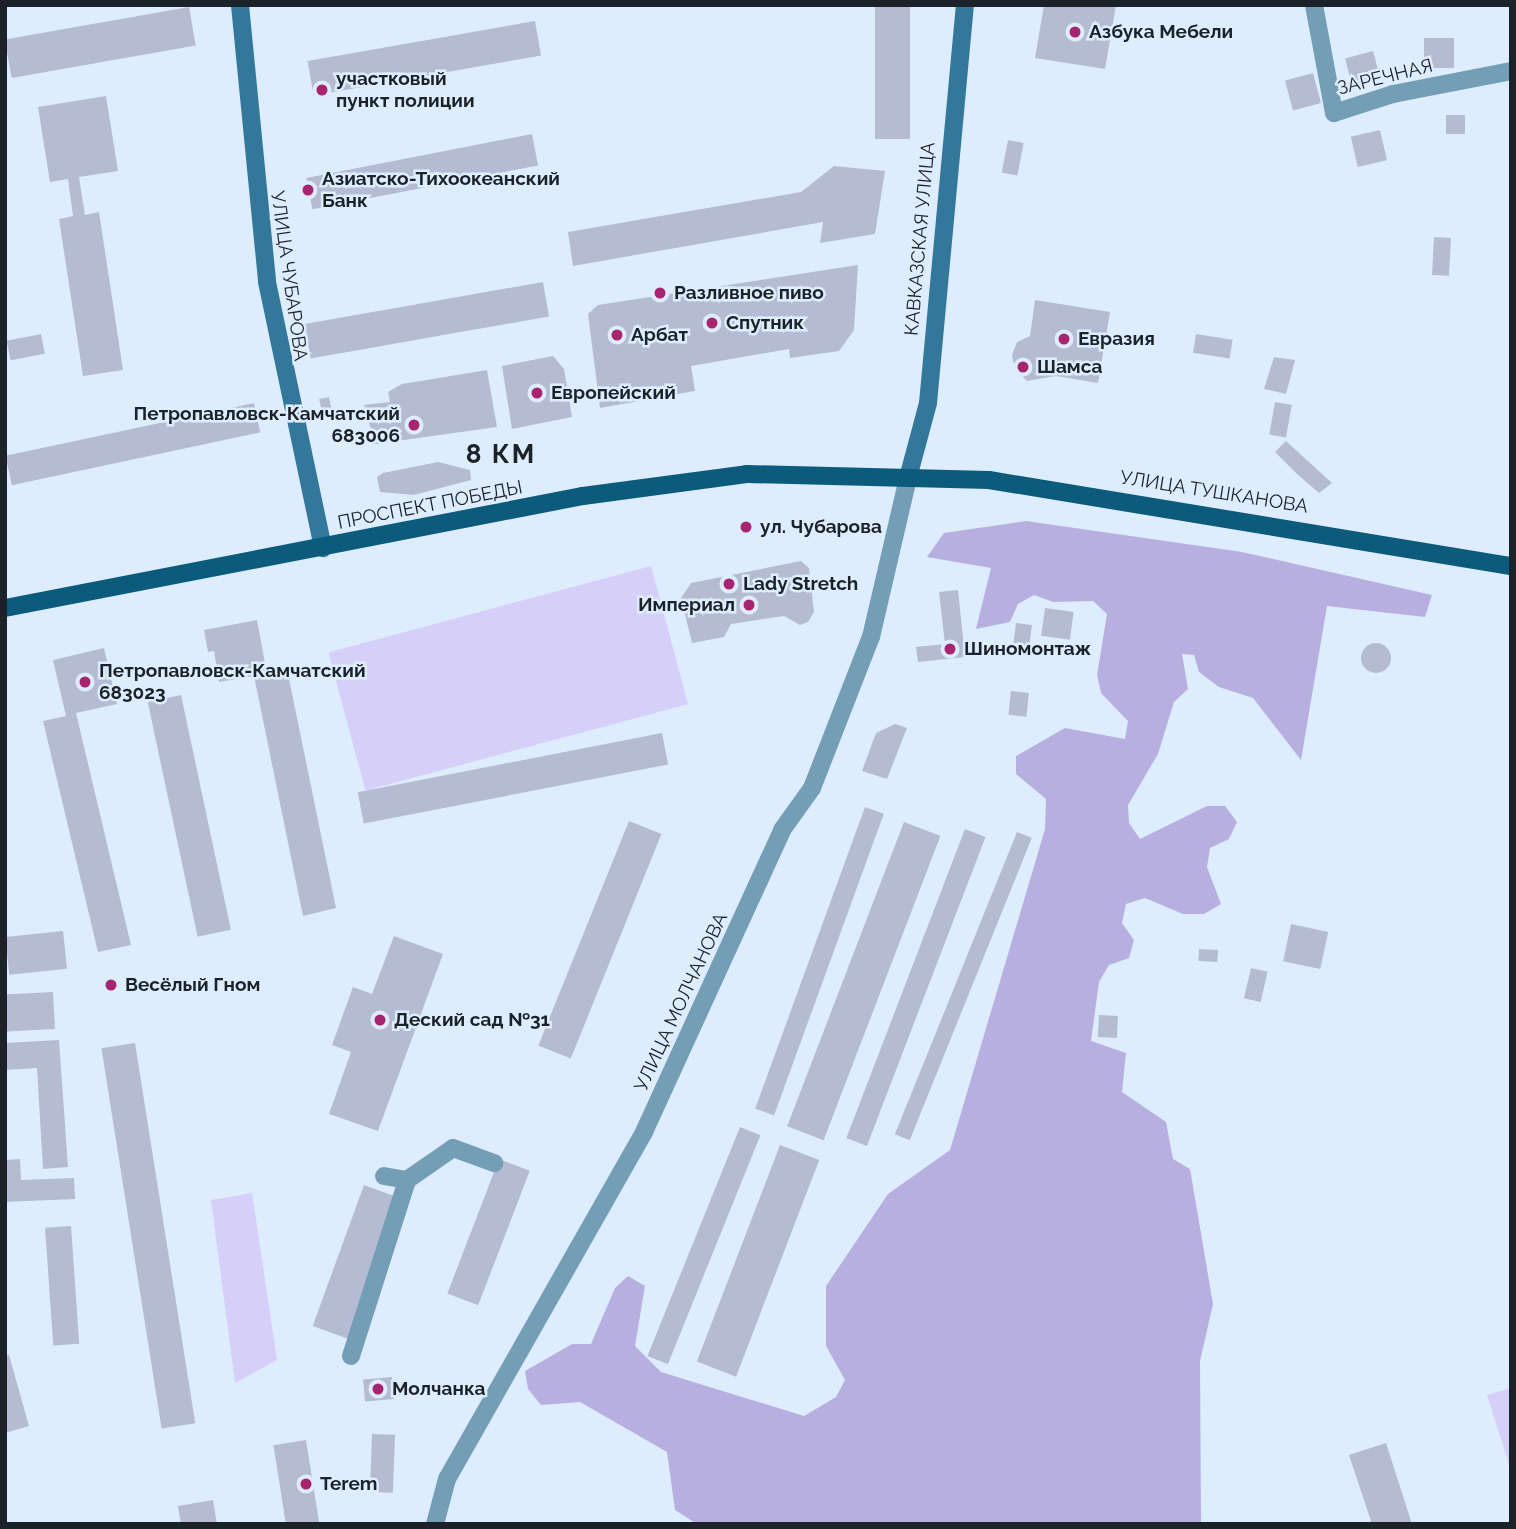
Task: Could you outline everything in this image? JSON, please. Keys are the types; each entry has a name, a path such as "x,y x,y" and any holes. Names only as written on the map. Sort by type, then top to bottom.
{"main road":[{"name":"ПРОСПЕКТ ПОБЕДЫ","path":"5,608 650,486 747,474 909,474"},
{"name":"УЛИЦА ТУШКАНОВА","path":"909,474 1081,492 1511,566"}],"street":[{"name":"УЛИЦА ЧУБАРОВА","path":"240,5 267,282 323,548"},
{"name":"КАВКАЗСКАЯ УЛИЦА","path":"909,474 928,403 965,5"},
{"name":"ЗАРЕЧНАЯ","path":"1314,5 1335,113 1393,94 1511,71"},
{"name":"УЛИЦА МОЛЧАНОВА","path":"435,1524 447,1479 644,1132 782,830 812,788 871,637 909,474"},
{"path":"351,1356 407,1180 453,1148 494,1163"},
{"path":"384,1176 407,1180"}],"shaded area":[{"path":"1026,521 1242,552 1432,595 1425,617 1327,606 1301,760 1253,698 1219,687 1199,672 1194,655 1182,654 1188,689 1174,702 1158,754 1128,805 1129,823 1140,839 1207,806 1225,806 1237,822 1229,839 1210,848 1207,867 1221,904 1204,914 1183,914 1145,898 1126,904 1122,923 1134,940 1129,958 1109,965 1099,982 1091,1041 1126,1053 1122,1092 1166,1122 1173,1159 1190,1169 1213,1304 1200,1361 1201,1524 697,1524 675,1510 667,1452 580,1402 541,1405 528,1389 525,1371 572,1344 591,1344 615,1288 628,1276 645,1286 635,1346 661,1372 804,1416 836,1397 845,1380 826,1346 826,1286 888,1194 950,1150 1045,829 1046,799 1016,774 1016,756 1065,728 1125,739 1128,721 1101,693 1097,675 1107,614 1093,601 1053,602 1034,595 1018,604 1010,622 976,629 991,568 927,557 944,533"},
{"path":"651,566 688,704 365,791 328,652"},
{"path":"252,1193 277,1360 235,1383 211,1200"},
{"path":"1511,1388 1511,1471 1487,1395"}],"building":[{"path":"875,5 910,5 910,139 875,139"},
{"name":"Азбука Мебели","path":"1044,5 1116,5 1105,69 1035,58"},
{"path":"189,7 196,45 12,78 5,39"},
{"path":"535,21 541,55 314,96 308,61"},
{"path":"1424,38 1454,38 1454,68 1424,68"},
{"path":"1373,51 1381,80 1353,87 1345,59"},
{"path":"1313,73 1321,103 1293,110 1285,81"},
{"path":"106,96 118,171 79,177 85,215 99,212 123,370 83,376 59,219 73,216 68,179 50,182 38,107"},
{"path":"1446,115 1465,115 1465,134 1446,134"},
{"path":"1380,130 1387,160 1358,167 1351,137"},
{"path":"532,134 538,165 312,209 306,178"},
{"path":"1008,140 1024,143 1017,175 1002,172"},
{"path":"834,166 885,171 875,234 820,243 823,222 573,266 568,232 801,192"},
{"path":"1434,237 1451,238 1449,276 1432,275"},
{"path":"858,265 854,330 839,351 790,358 789,349 691,366 695,391 600,408 588,314 598,305"},
{"path":"543,282 549,316 311,358 305,324"},
{"name":"Евразия","path":"1035,300 1110,312 1098,383 1056,376 1027,381 1015,369 1012,355 1017,342 1030,336"},
{"path":"41,334 45,354 10,360 7,341"},
{"path":"1196,334 1233,340 1230,359 1193,353"},
{"name":"Европейский","path":"553,356 564,369 572,417 512,429 502,366"},
{"path":"1274,357 1295,360 1286,394 1264,389"},
{"path":"487,370 497,427 375,444 364,405 390,402 388,392 402,384"},
{"path":"329,397 333,416 323,418 319,399"},
{"path":"1275,402 1292,405 1286,437 1269,434"},
{"path":"254,403 260,432 12,485 6,456"},
{"path":"1286,441 1332,483 1319,493 1297,474 1275,452"},
{"path":"438,462 470,470 471,480 414,495 380,492 377,477 383,473"},
{"name":"Империал","path":"801,561 809,568 814,612 808,622 800,625 784,616 731,624 724,637 692,643 681,598 691,583"},
{"path":"958,590 965,657 918,662 916,647 945,644 939,592"},
{"path":"1045,608 1074,612 1070,640 1041,636"},
{"path":"257,620 267,674 287,669 336,908 303,916 254,676 219,682 214,651 208,652 204,630"},
{"path":"1016,623 1032,625 1028,653 1013,651"},
{"path":"1376,643 1387,647 1391,658 1387,669 1376,673 1365,669 1361,658 1365,647"},
{"path":"104,648 117,704 76,713 131,945 98,952 43,721 66,716 53,660"},
{"path":"1011,691 1029,693 1026,717 1008,715"},
{"path":"181,695 231,930 198,937 148,702"},
{"path":"895,724 907,728 887,779 862,771 876,733"},
{"path":"662,733 668,764 364,824 358,792"},
{"path":"865,807 884,814 774,1115 755,1109"},
{"path":"629,821 661,834 571,1058 538,1045"},
{"path":"904,822 940,836 824,1140 787,1126"},
{"path":"965,829 986,837 867,1146 846,1138"},
{"path":"1017,832 1032,838 910,1140 895,1134"},
{"path":"1291,924 1328,932 1320,969 1283,961"},
{"path":"63,931 67,969 9,975 5,937"},
{"name":"Деский сад №31","path":"394,936 443,954 378,1131 329,1114 351,1052 332,1045 353,987 372,994"},
{"path":"1199,949 1218,950 1217,962 1198,961"},
{"path":"1251,968 1268,972 1261,1002 1244,998"},
{"name":"Весёлый Гном","path":"115,977 118,992 107,994 104,979"},
{"path":"53,992 55,1029 7,1031 5,995"},
{"path":"1099,1015 1118,1016 1117,1038 1098,1037"},
{"path":"59,1040 68,1167 43,1169 37,1068 5,1070 5,1043"},
{"path":"135,1043 195,1423 162,1429 101,1048"},
{"path":"740,1127 760,1135 668,1364 647,1356"},
{"path":"780,1145 819,1160 736,1377 697,1362"},
{"path":"20,1159 21,1180 74,1178 75,1199 5,1202 5,1160"},
{"path":"499,1159 530,1171 478,1305 447,1293"},
{"path":"364,1185 400,1198 348,1339 313,1326"},
{"path":"71,1226 79,1344 53,1346 45,1228"},
{"path":"9,1355 29,1426 5,1433 5,1356"},
{"name":"Молчанка","path":"392,1377 394,1399 365,1401 363,1380"},
{"path":"372,1434 395,1435 393,1493 370,1492"},
{"path":"306,1440 319,1524 286,1524 273,1445"},
{"path":"1386,1443 1412,1524 1372,1524 1349,1455"},
{"path":"213,1500 217,1524 181,1524 178,1506"}],"place":[{"name":"Азбука Мебели","path":"1075,32"},
{"name":"участковый пункт полиции","path":"322,90"},
{"name":"Азиатско-Тихоокеанский Банк","path":"308,190"},
{"name":"Разливное пиво","path":"660,293"},
{"name":"Спутник","path":"712,323"},
{"name":"Арбат","path":"617,335"},
{"name":"Евразия","path":"1064,339"},
{"name":"Шамса","path":"1023,367"},
{"name":"Европейский","path":"537,393"},
{"name":"Петропавловск-Камчатский 683006","path":"414,425"},
{"name":"ул. Чубарова","path":"746,527"},
{"name":"Lady Stretch","path":"729,584"},
{"name":"Империал","path":"749,605"},
{"name":"Шиномонтаж","path":"950,649"},
{"name":"Петропавловск-Камчатский 683023","path":"85,682"},
{"name":"Весёлый Гном","path":"111,985"},
{"name":"Деский сад №31","path":"380,1020"},
{"name":"Молчанка","path":"378,1389"},
{"name":"Terem","path":"306,1484"}],"district":[{"name":"8 КМ","path":"501,455"}]}
